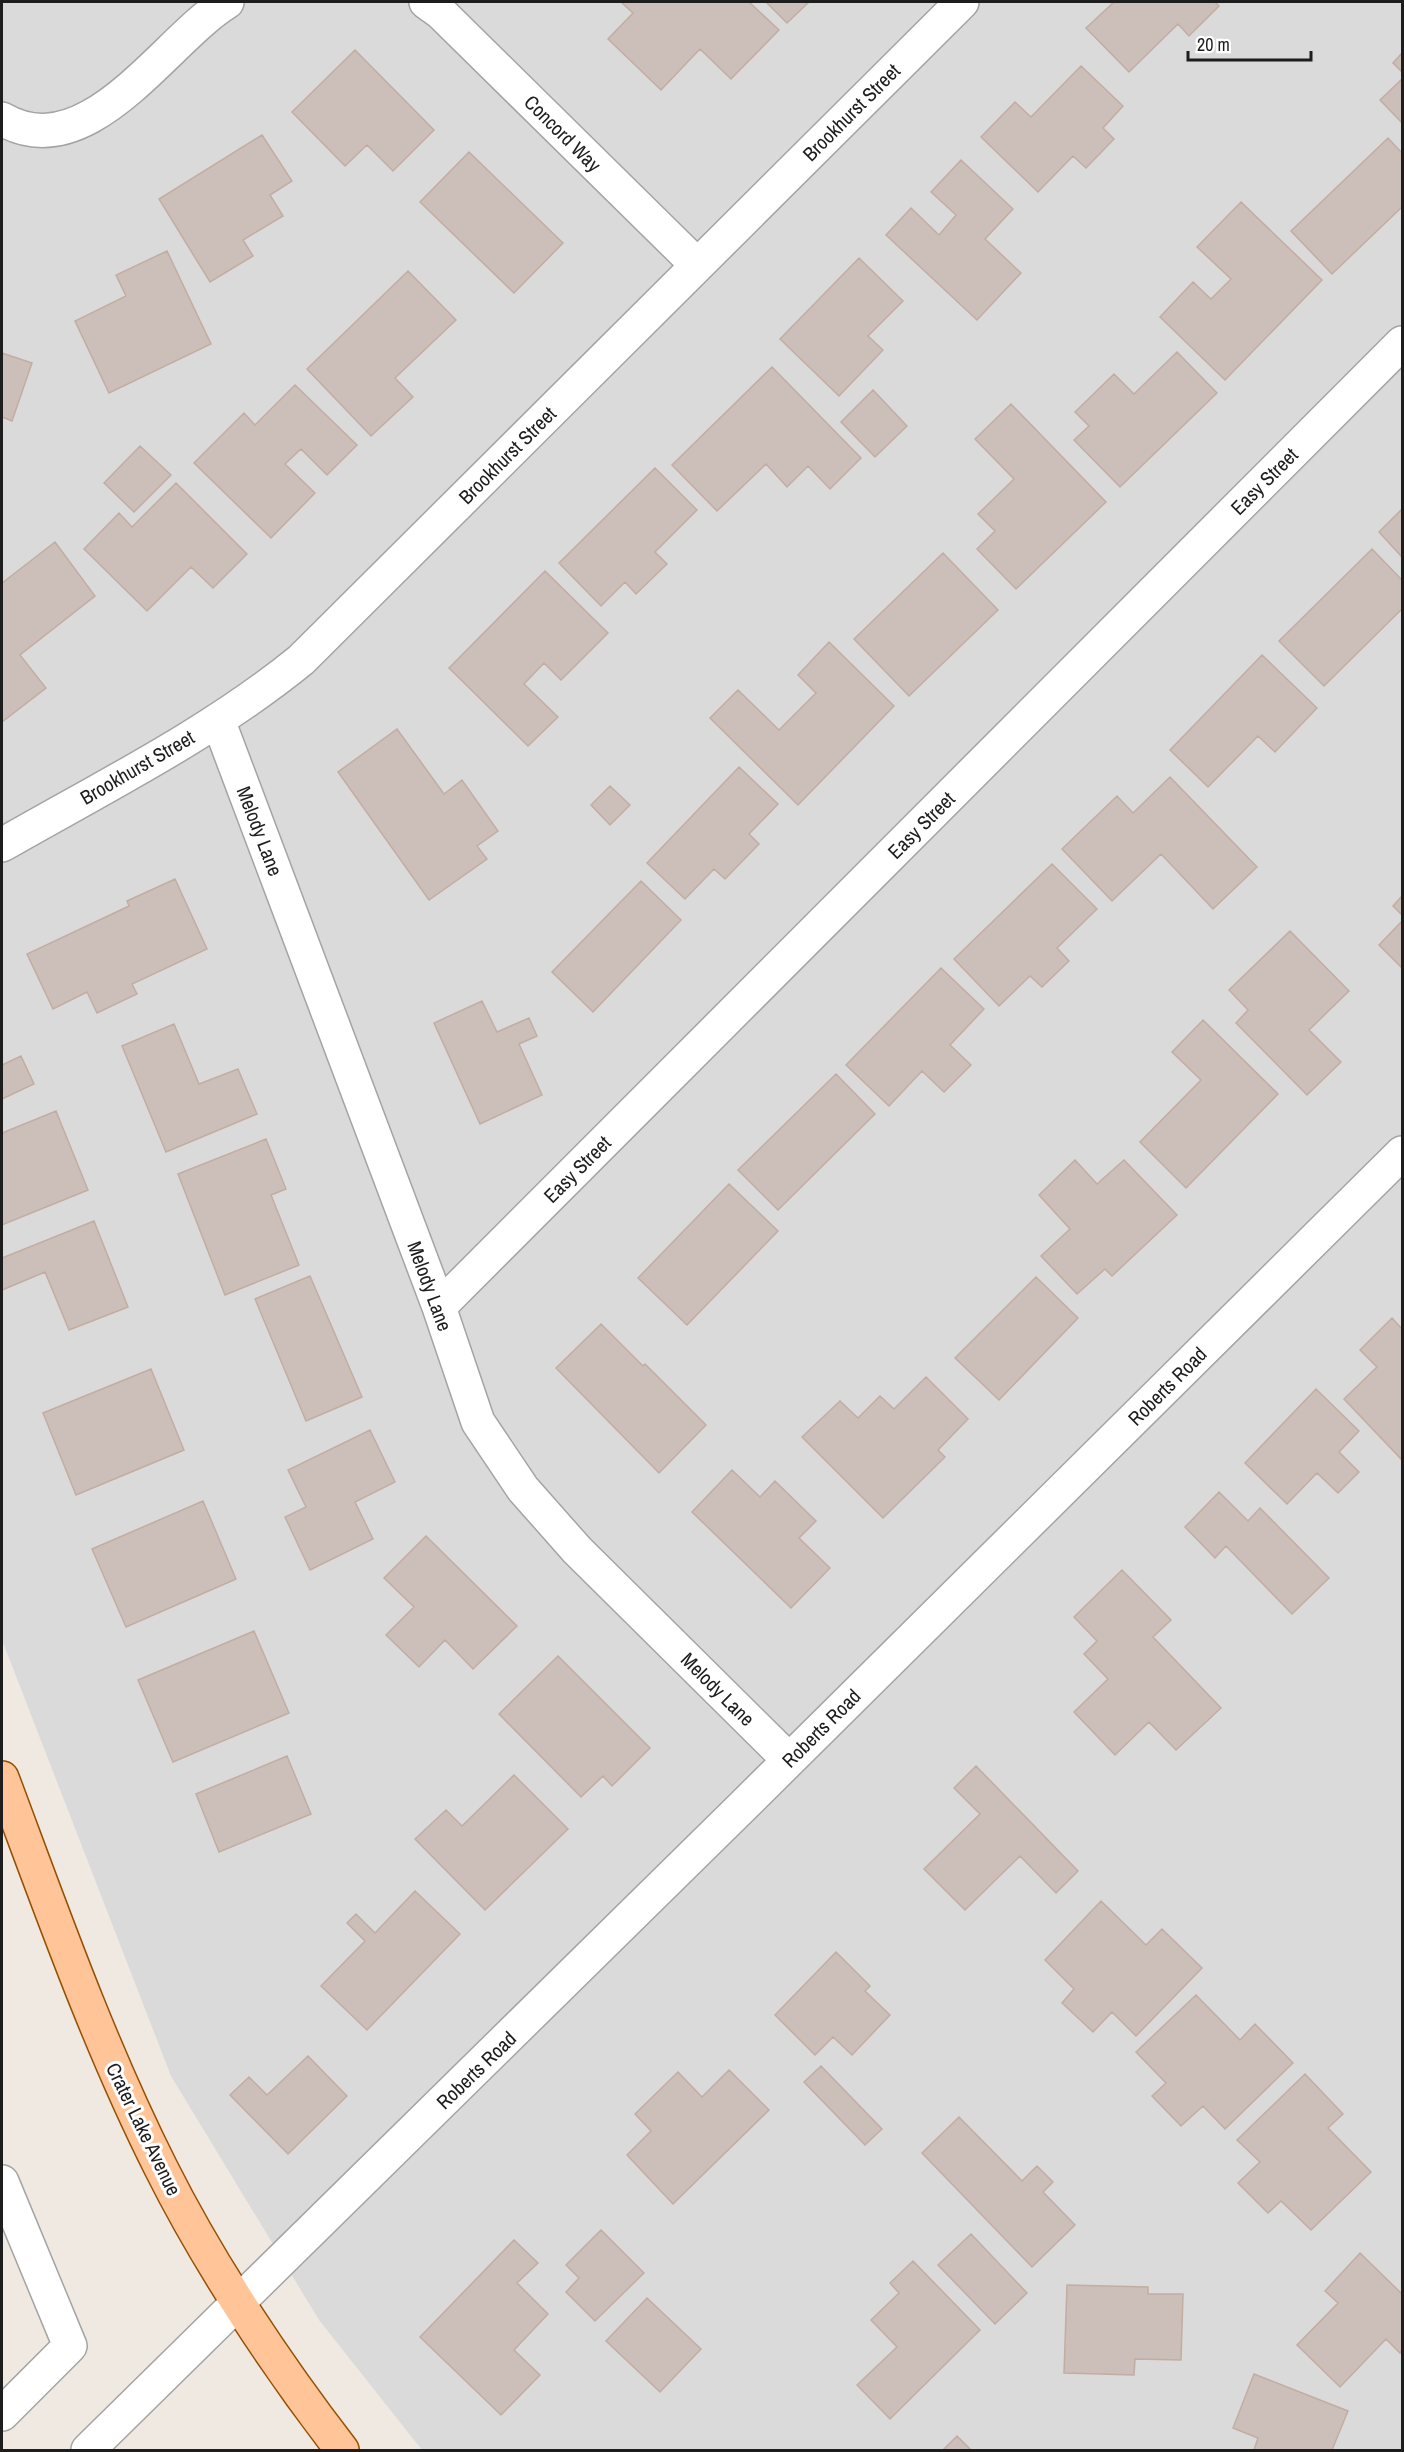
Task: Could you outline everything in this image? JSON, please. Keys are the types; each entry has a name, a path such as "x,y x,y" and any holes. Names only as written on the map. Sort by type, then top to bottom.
{"main road":[{"name":"Crater Lake Avenue","path":"2,1778 94,2022 161,2170 239,2302 342,2451"}],"street":[{"path":"2,119 16,127 47,131 78,122 108,105 141,78 208,13 227,2"},
{"name":"Concord Way","path":"426,2 440,12 697,265"},
{"name":"Brookhurst Street","path":"2,845 218,720 259,694 301,660 962,2"},
{"name":"Easy Street","path":"439,1307 1402,343"},
{"name":"Melody Lane","path":"218,720 439,1307 478,1422 523,1489 577,1550 789,1760"},
{"name":"Roberts Road","path":"88,2451 1402,1153"},
{"path":"2,2182 70,2346 2,2414"}],"shaded area":[{"path":"2,2 1402,2 1402,2450 422,2450 319,2320 171,2076 2,1640"}],"building":[{"path":"621,2 749,2 779,30 731,79 700,49 661,90 608,39 633,13"},
{"path":"766,2 809,2 787,23"},
{"path":"1114,2 1215,2 1219,6 1189,36 1178,24 1129,72 1086,28"},
{"path":"355,50 434,130 393,171 367,145 345,166 292,112"},
{"path":"1402,53 1402,72 1393,63"},
{"path":"1081,66 1123,106 1103,128 1114,139 1086,168 1073,156 1038,192 981,137 1015,102 1031,117"},
{"path":"1402,79 1402,123 1380,100"},
{"path":"262,135 292,181 270,195 283,216 243,240 253,256 210,282 159,199"},
{"path":"1388,138 1402,153 1402,207 1332,274 1291,231"},
{"path":"469,152 563,243 514,293 420,202"},
{"path":"961,160 1013,209 985,239 1021,273 977,320 886,235 911,208 939,235 956,215 931,192"},
{"path":"1241,202 1322,280 1225,380 1160,317 1193,282 1211,299 1231,279 1197,247"},
{"path":"167,251 211,344 109,393 75,321 126,296 116,275"},
{"path":"859,258 903,301 868,336 883,350 839,396 780,339"},
{"path":"408,271 456,320 395,378 413,397 371,436 307,369"},
{"path":"1177,352 1217,393 1120,487 1074,440 1089,426 1075,412 1114,374 1134,394"},
{"path":"2,353 32,363 12,421 2,417"},
{"path":"772,367 861,458 830,489 808,466 787,487 766,464 717,511 672,465"},
{"path":"295,385 357,445 327,475 301,449 285,464 315,493 271,538 194,463 244,413 255,425"},
{"path":"873,390 907,426 875,457 841,422"},
{"path":"1011,404 1106,502 1016,589 977,549 995,531 978,514 1014,479 975,439"},
{"path":"140,446 171,475 134,512 104,483"},
{"path":"655,468 697,510 655,552 667,564 636,594 625,582 601,606 559,563"},
{"path":"176,483 247,554 213,588 191,567 147,611 84,549 119,513 132,527"},
{"path":"1402,509 1402,557 1379,532"},
{"path":"55,542 95,596 20,655 46,688 2,722 2,583"},
{"path":"1372,549 1402,580 1402,609 1324,686 1279,641"},
{"path":"943,553 998,610 909,696 854,639"},
{"path":"545,571 608,633 561,680 544,663 524,684 558,717 528,746 449,668"},
{"path":"829,642 894,706 798,805 710,718 738,690 779,730 816,693 798,675"},
{"path":"1262,655 1317,708 1275,752 1258,736 1208,787 1170,750"},
{"path":"397,729 444,794 462,780 498,831 477,846 487,859 429,900 338,772"},
{"path":"739,767 778,804 749,834 759,844 725,879 714,869 685,899 647,863"},
{"path":"1170,777 1257,867 1213,909 1161,854 1112,901 1062,849 1117,796 1133,813"},
{"path":"610,786 630,805 610,825 591,805"},
{"path":"1052,864 1097,909 1057,948 1069,961 1042,987 1030,976 999,1006 954,959"},
{"path":"175,879 207,949 132,984 137,994 97,1013 87,992 53,1009 27,954 129,906 127,901"},
{"path":"641,881 681,920 593,1012 552,972"},
{"path":"1402,896 1402,915 1393,906"},
{"path":"1402,921 1402,968 1379,945"},
{"path":"1290,931 1349,991 1309,1030 1341,1062 1307,1095 1236,1023 1248,1010 1229,990"},
{"path":"941,968 984,1009 950,1045 971,1065 944,1092 922,1071 889,1106 846,1065"},
{"path":"482,1001 497,1032 529,1018 537,1036 519,1044 542,1095 480,1124 434,1023"},
{"path":"1203,1020 1278,1094 1186,1188 1140,1142 1201,1080 1172,1052"},
{"path":"174,1024 199,1084 238,1069 257,1114 166,1152 122,1046"},
{"path":"21,1056 34,1084 2,1099 2,1065"},
{"path":"836,1074 875,1114 778,1210 738,1170"},
{"path":"56,1111 88,1190 2,1225 2,1133"},
{"path":"266,1139 286,1189 271,1195 299,1265 225,1295 178,1174"},
{"path":"1075,1160 1097,1184 1124,1160 1177,1215 1112,1276 1105,1269 1077,1294 1041,1256 1070,1229 1039,1195"},
{"path":"729,1184 778,1231 687,1325 638,1278"},
{"path":"94,1221 128,1307 69,1330 45,1272 2,1290 2,1258"},
{"path":"310,1276 362,1397 306,1421 255,1299"},
{"path":"1036,1277 1078,1318 999,1400 955,1358"},
{"path":"1392,1318 1402,1329 1402,1460 1344,1399 1377,1367 1360,1350"},
{"path":"601,1324 706,1425 659,1473 556,1368"},
{"path":"151,1369 184,1450 76,1495 43,1413"},
{"path":"926,1377 968,1419 938,1450 945,1457 883,1518 802,1437 840,1401 858,1418 880,1396 894,1409"},
{"path":"1316,1389 1359,1431 1339,1452 1359,1472 1338,1493 1317,1473 1287,1504 1245,1463"},
{"path":"370,1430 395,1482 355,1502 373,1539 310,1570 285,1517 306,1507 288,1470"},
{"path":"732,1470 760,1497 775,1481 816,1521 799,1538 830,1568 791,1608 692,1512"},
{"path":"1219,1492 1248,1521 1260,1508 1329,1578 1292,1614 1226,1546 1215,1558 1185,1527"},
{"path":"203,1501 236,1579 126,1627 92,1549"},
{"path":"426,1536 517,1626 473,1669 445,1640 419,1667 386,1635 414,1607 384,1578"},
{"path":"1122,1570 1171,1620 1153,1637 1221,1708 1176,1750 1149,1722 1115,1755 1074,1712 1108,1679 1084,1654 1097,1641 1074,1617"},
{"path":"254,1631 289,1713 173,1762 138,1680"},
{"path":"558,1656 650,1748 612,1786 603,1776 581,1797 499,1714"},
{"path":"287,1756 311,1814 219,1852 196,1794"},
{"path":"976,1766 1078,1871 1056,1893 1020,1856 965,1910 924,1869 980,1814 954,1788"},
{"path":"514,1775 568,1829 485,1910 415,1839 446,1810 462,1826"},
{"path":"415,1891 460,1934 367,2030 321,1986 365,1941 347,1923 356,1914 375,1933"},
{"path":"1101,1901 1146,1945 1162,1929 1202,1968 1136,2036 1112,2012 1093,2032 1062,2003 1074,1989 1045,1960"},
{"path":"836,1952 870,1986 865,1991 890,2015 852,2055 833,2037 815,2055 775,2015"},
{"path":"1196,1995 1240,2040 1255,2024 1293,2063 1225,2129 1203,2106 1181,2126 1152,2096 1166,2083 1136,2052"},
{"path":"308,2056 347,2096 288,2154 230,2095 249,2077 267,2095"},
{"path":"821,2066 882,2129 865,2145 804,2082"},
{"path":"729,2070 769,2110 673,2204 627,2155 651,2131 635,2114 678,2072 702,2097"},
{"path":"1305,2074 1343,2114 1328,2128 1371,2172 1311,2230 1281,2201 1268,2213 1238,2183 1260,2162 1237,2140"},
{"path":"959,2117 1022,2181 1037,2166 1053,2182 1043,2192 1075,2225 1032,2267 922,2153"},
{"path":"601,2230 644,2273 595,2321 566,2292 579,2278 566,2265"},
{"path":"971,2234 1027,2293 995,2324 938,2265"},
{"path":"514,2240 538,2263 517,2283 548,2314 514,2350 540,2375 501,2415 420,2337"},
{"path":"1360,2253 1402,2294 1402,2350 1400,2353 1386,2339 1340,2387 1297,2345 1338,2303 1325,2291"},
{"path":"913,2261 980,2330 890,2419 857,2385 897,2347 871,2320 899,2293 890,2283"},
{"path":"1067,2285 1148,2287 1148,2294 1183,2294 1181,2360 1135,2359 1134,2375 1064,2373"},
{"path":"647,2298 701,2349 660,2392 606,2341"},
{"path":"1254,2374 1348,2411 1332,2450 1254,2450 1258,2438 1233,2428"},
{"path":"957,2436 971,2450 943,2450"}]}
